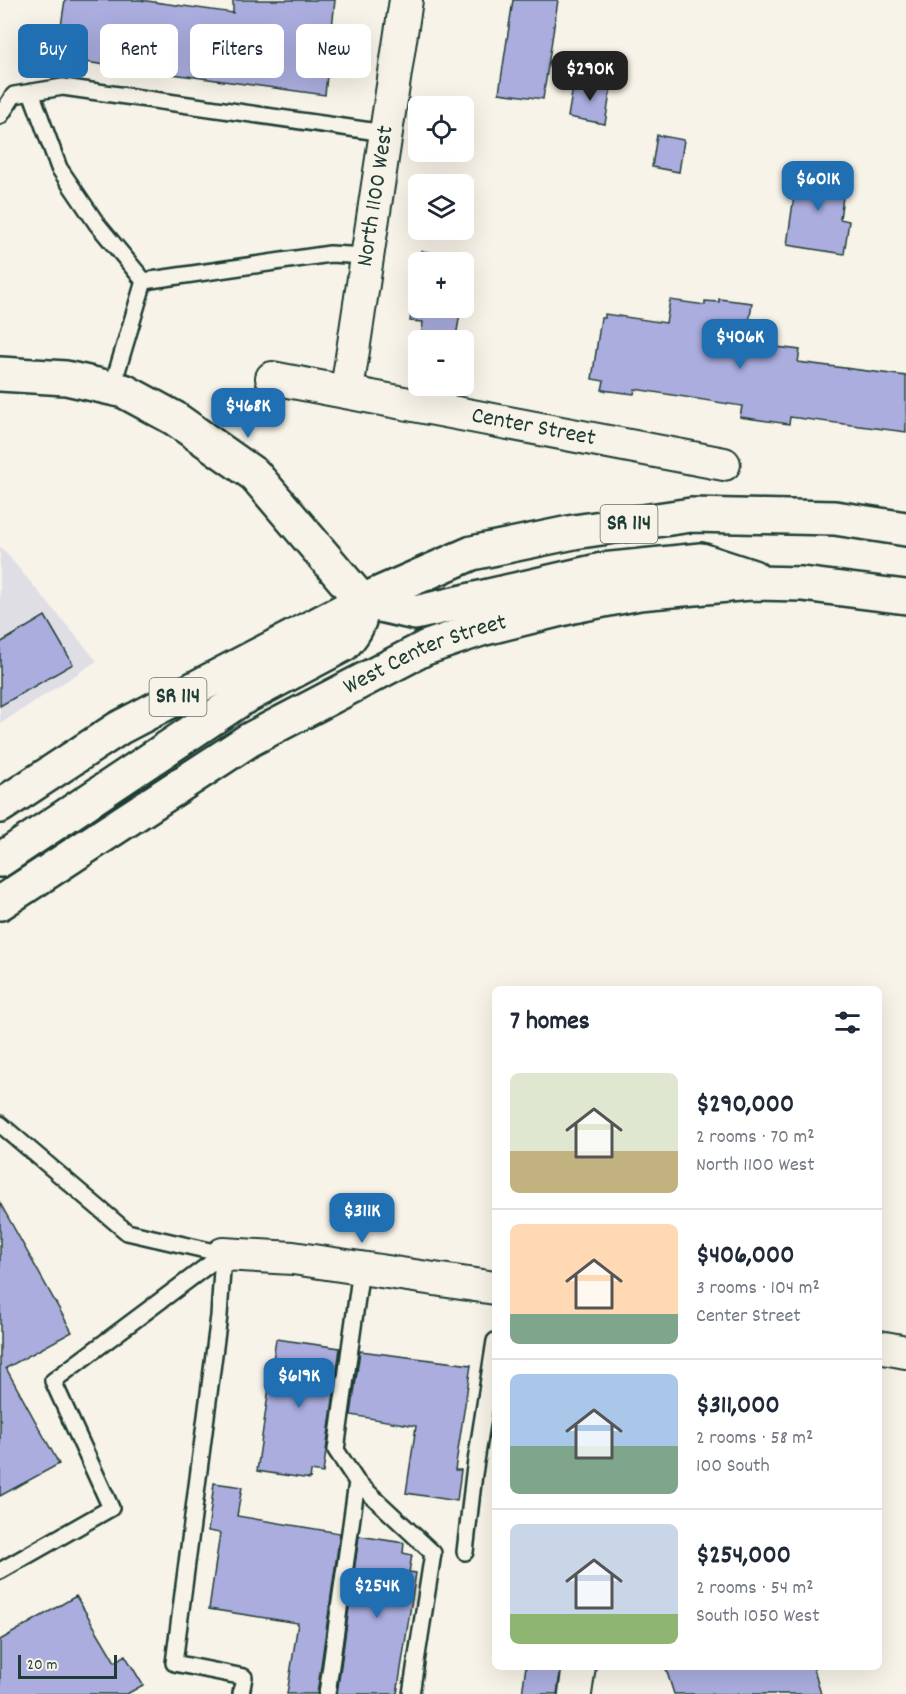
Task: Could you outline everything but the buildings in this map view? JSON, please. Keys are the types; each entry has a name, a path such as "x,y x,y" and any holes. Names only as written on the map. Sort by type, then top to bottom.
{"main road":[{"path":"0,374 66,378 124,391 174,418 255,475 362,601 415,613 602,570 701,560 774,584"},
{"name":"SR 114","path":"0,806 119,728 362,601 472,554 574,532 692,516 836,518 906,529"},
{"name":"West Center Street","path":"0,903 249,740 425,648 492,626 639,593 750,583 802,584 906,597"},
{"path":"0,860 242,699 343,645 356,631 362,616 362,601"}],"street":[{"name":"North 1100 West","path":"346,390 406,0"},
{"name":"Center Street","path":"272,378 346,390 724,464"},
{"path":"223,1254 293,1258 492,1288"},
{"path":"882,1348 906,1352"},
{"path":"575,1694 578,1670"}],"lane":[{"path":"0,116 14,96 63,87 385,133"},
{"path":"32,92 58,168 97,224 144,281"},
{"path":"144,281 330,255 367,256"},
{"path":"112,388 144,281"},
{"path":"0,1124 127,1232 223,1254"},
{"path":"0,1571 111,1508 53,1381 223,1254"},
{"path":"223,1254 219,1316 174,1663 244,1677 241,1694"},
{"path":"362,1269 336,1450 357,1482 433,1553 411,1694"},
{"path":"465,1551 474,1474 492,1360"},
{"path":"327,1694 357,1482"}],"shaded area":[{"path":"0,546 97,661 0,724"}]}
